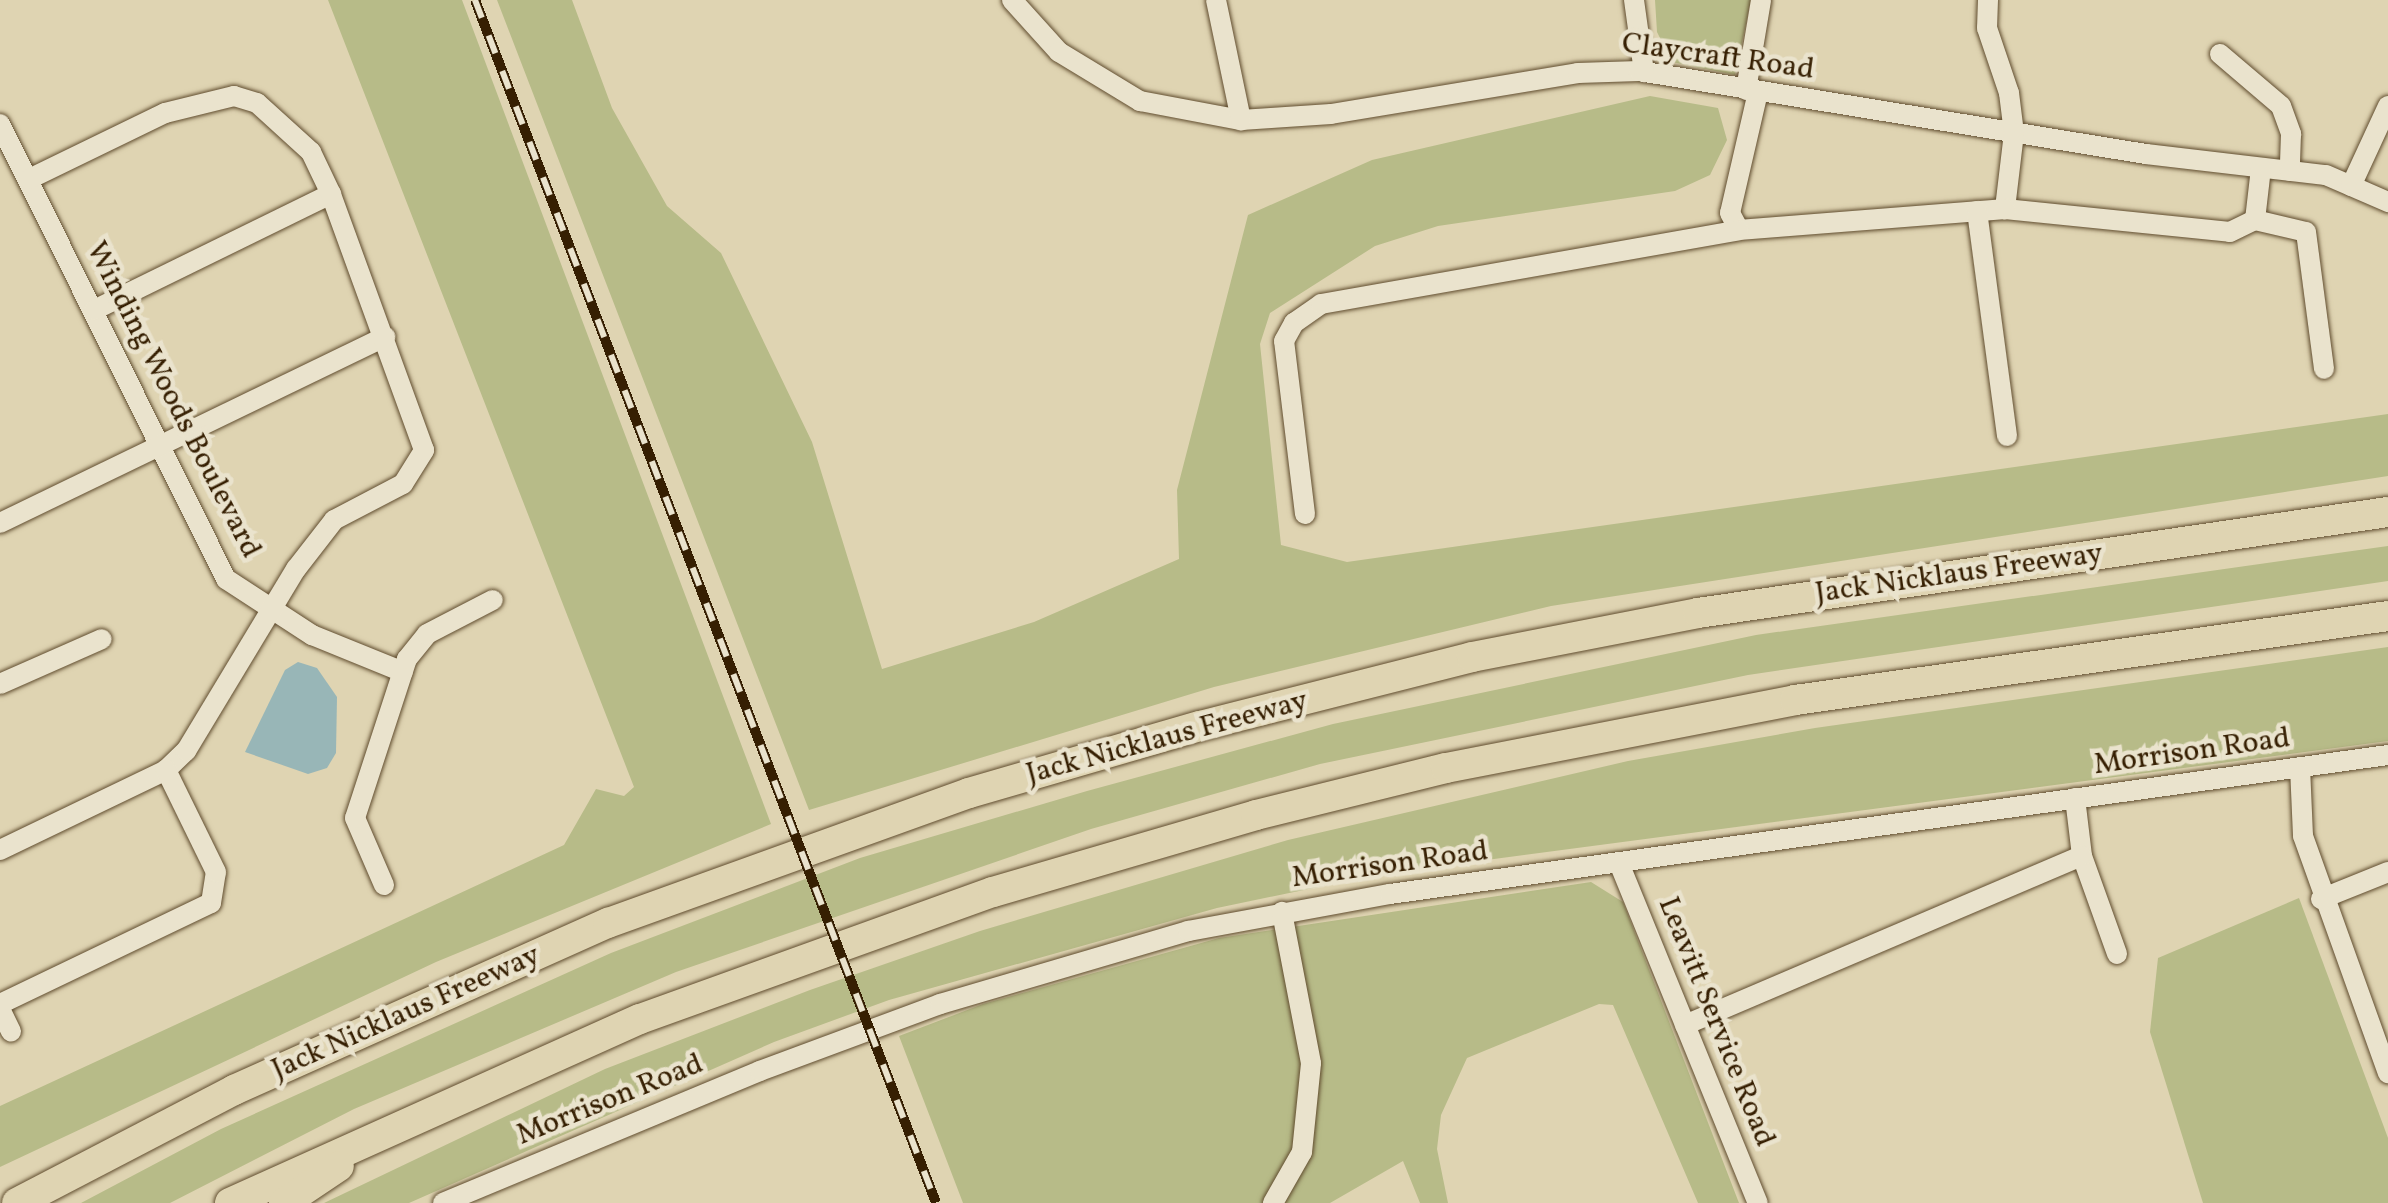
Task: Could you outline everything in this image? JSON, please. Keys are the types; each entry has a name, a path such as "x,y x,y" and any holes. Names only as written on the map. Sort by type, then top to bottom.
{"highway":[{"name":"Jack Nicklaus Freeway","path":"17,1203 65,1175 376,1024 608,924 970,793 1200,726 1472,657 1698,613 2388,512"},
{"path":"230,1203 383,1131 640,1019 807,957 1256,814 1446,768 1796,700 2388,616"},
{"path":"284,1203 383,1131"},
{"path":"0,1200 65,1175"}],"street":[{"name":"Claycraft Road","path":"1012,0 1058,52 1140,102 1242,120 1331,114 1578,73 1644,72 2014,133 2290,171 2350,186 2388,202"},
{"path":"1216,0 1242,120"},
{"path":"1634,0 1644,72"},
{"path":"1738,230 1730,212 1752,91 1762,0"},
{"path":"1988,0 1987,28 2009,92 2014,133 2004,209"},
{"path":"2220,54 2281,106 2291,134 2290,171"},
{"path":"0,850 166,770 186,751 268,612 334,520 418,470 424,450 386,337 311,152 257,103 234,96 165,112 29,179"},
{"path":"2350,186 2388,106"},
{"name":"Winding Woods Boulevard","path":"0,124 226,579 268,612 403,672"},
{"path":"2255,220 2261,168"},
{"path":"94,310 331,194"},
{"path":"1305,514 1284,341 1294,323 1321,304 1738,230 2004,209 2230,232 2255,220 2306,232 2324,369"},
{"path":"1977,211 2007,436"},
{"path":"0,523 386,337"},
{"path":"384,885 355,818 403,672 427,634 493,600"},
{"path":"0,684 102,639"},
{"name":"Morrison Road","path":"456,1200 940,1004 1101,954 1282,912 2388,755"},
{"path":"2300,767 2303,836 2322,899 2388,1073"},
{"path":"11,1032 0,1006 211,904 216,872 166,770"},
{"path":"2075,798 2082,856 2117,954"},
{"path":"1685,1025 2082,856"},
{"name":"Leavitt Service Road","path":"1618,863 1758,1203"},
{"path":"2322,899 2388,872"},
{"path":"1273,1203 1302,1152 1311,1064 1282,912"}],"green space":[{"path":"328,0 462,0 771,824 436,962 0,1167 0,1106 564,845 596,789 624,796 634,787"},
{"path":"497,0 572,0 612,108 667,206 721,253 812,442 882,669 1034,622 1179,559 1177,490 1248,215 1372,160 1650,96 1718,108 1727,140 1710,175 1675,191 1438,226 1375,246 1270,313 1260,344 1281,545 1347,562 2388,414 2388,476 1551,606 1214,687 809,810"},
{"path":"1655,0 1751,0 1735,75 1672,62 1657,32"},
{"path":"2388,546 2388,581 1748,675 1320,764 1091,829 676,972 354,1109 170,1203 81,1203 221,1129 611,953 860,858 1087,791 1333,724 1756,635"},
{"path":"2388,647 2388,741 1381,874 1217,908 889,1000 774,1042 409,1203 324,1203 605,1069 810,990 980,931 1288,840 1628,761 1815,728"},
{"path":"1591,882 1623,902 1739,1203 1698,1203 1613,1005 1599,1004 1467,1058 1441,1115 1437,1149 1448,1203 1420,1203 1403,1161 1330,1203 963,1203 899,1036 983,1004 1219,938"},
{"path":"2299,898 2388,1138 2388,1203 2203,1203 2150,1032 2158,958"}],"water":[{"path":"298,662 317,668 337,697 336,753 327,768 308,774 245,752 285,670"}],"railway":[{"path":"475,0 936,1203"}]}
